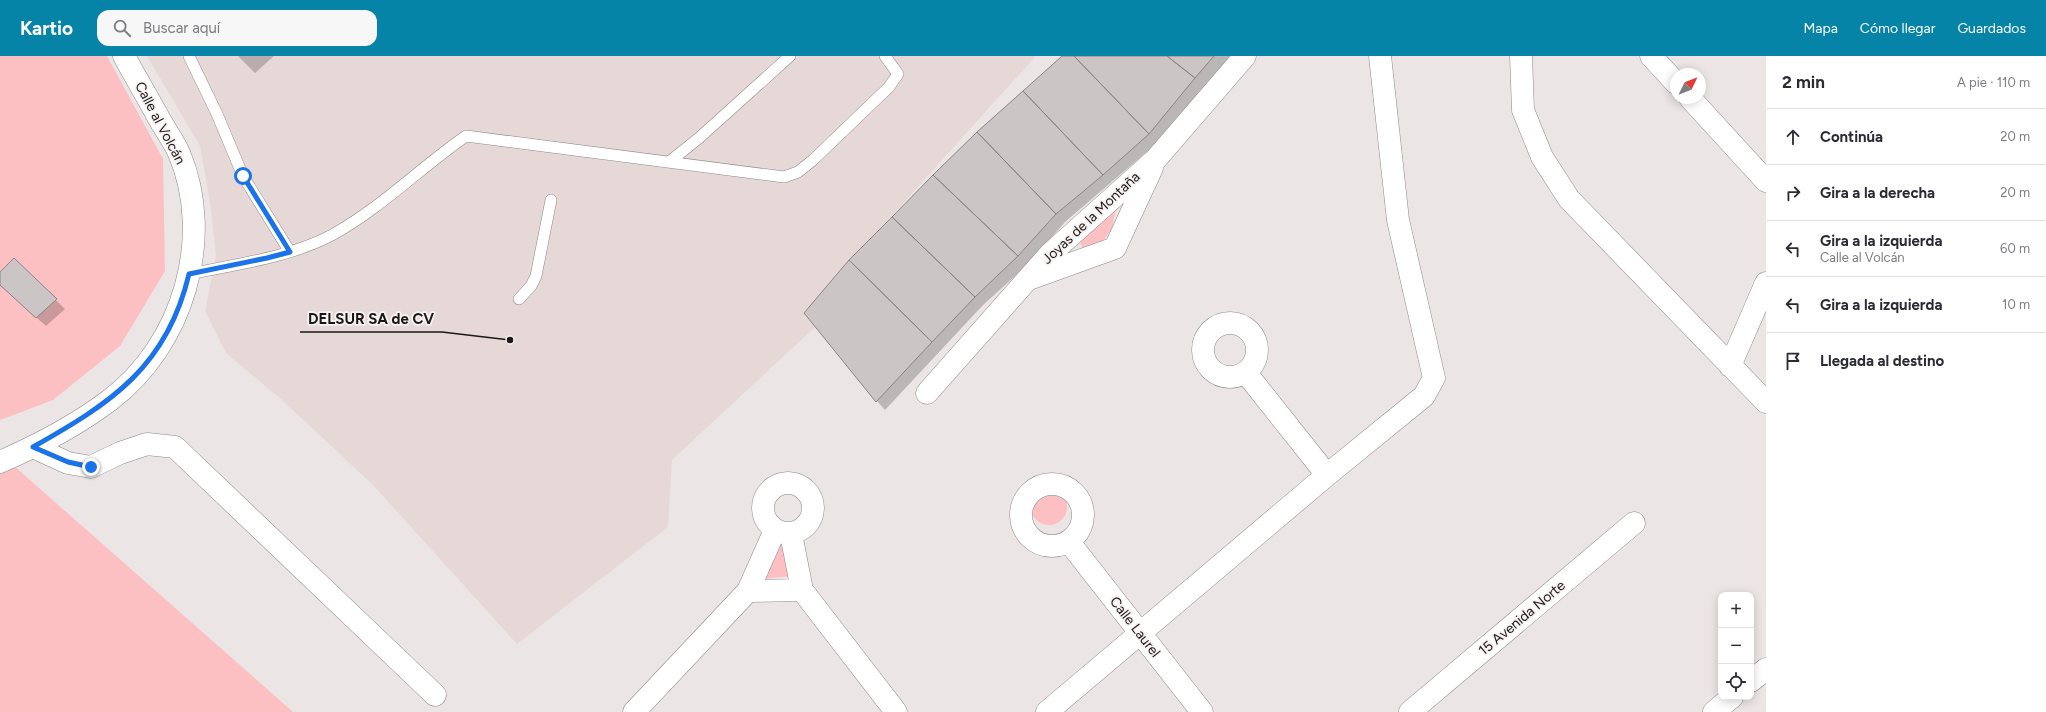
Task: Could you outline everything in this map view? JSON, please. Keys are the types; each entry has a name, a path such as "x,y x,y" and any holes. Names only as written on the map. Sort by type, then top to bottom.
{"street":[{"name":"Calle al Volcán","path":"0,462 33,447 111,399 135,376 161,344 171,326 189,274 194,245 194,223 191,191 179,153 124,56"},
{"name":"Joyas de la Montaña","path":"927,393 1050,254 1156,159 1245,56"},
{"path":"1047,712 1327,474 1424,396 1434,378 1398,220 1380,56"},
{"path":"1521,56 1523,110 1542,156 1570,199 1766,402"},
{"path":"1651,56 1670,77"},
{"path":"1695,104 1766,181"},
{"name":"Joyas de la Montaña","path":"1027,279 1115,248 1156,159"},
{"path":"1730,366 1766,283"},
{"path":"1246,373 1327,474"},
{"path":"33,447 68,462 91,467 120,453 147,444 175,447 435,695"},
{"name":"15 Avenida Norte","path":"1410,712 1634,523"},
{"path":"634,712 748,591 783,532 802,590 896,712"},
{"name":"Calle Laurel","path":"1069,542 1202,712"},
{"path":"748,591 802,590"},
{"path":"1754,679 1766,669"},
{"path":"1714,712 1728,700"}],"lane":[{"path":"189,56 217,114 243,176 290,252"},
{"path":"669,162 699,138 790,56"},
{"path":"189,274 290,252 331,235 370,211 466,136 784,177 798,172 889,87 898,74 885,56"},
{"path":"519,299 536,276 551,200"}],"shaded area":[{"path":"0,56 107,56 163,159 165,271 120,346 53,400 0,420"},
{"path":"147,56 1035,57 804,313 815,327 672,460 668,527 517,644 373,485 282,400 226,353 205,311 216,256 210,203 200,146"},
{"path":"1116,208 1112,229 1098,247 1083,249 1080,241"},
{"path":"13,465 293,712 0,712 0,471"},
{"path":"1053,489 1062,494 1066,500 1066,514 1062,520 1053,525 1045,525 1036,520 1032,514 1031,503 1036,494 1042,490"},
{"path":"778,534 785,538 792,576 762,579"}],"building":[{"path":"1062,56 1074,56 1149,134 1103,175 1023,91"},
{"path":"1074,56 1167,56 1195,78 1149,134"},
{"path":"1167,56 1214,56 1195,78"},
{"path":"1023,91 1103,175 1056,214 977,132"},
{"path":"977,132 1056,214 1018,256 933,175"},
{"path":"933,175 1018,256 975,297 892,217"},
{"path":"892,217 975,297 932,342 849,260"},
{"path":"14,258 57,299 36,318 0,285 0,272"},
{"path":"849,260 932,342 876,402 804,313"}],"place":[{"name":"DELSUR SA de CV","path":"510,340"}],"route":[{"path":"91,467 68,462 33,447 85,417 111,399 131,381 161,344 171,326 189,274 290,252 243,176"}]}
